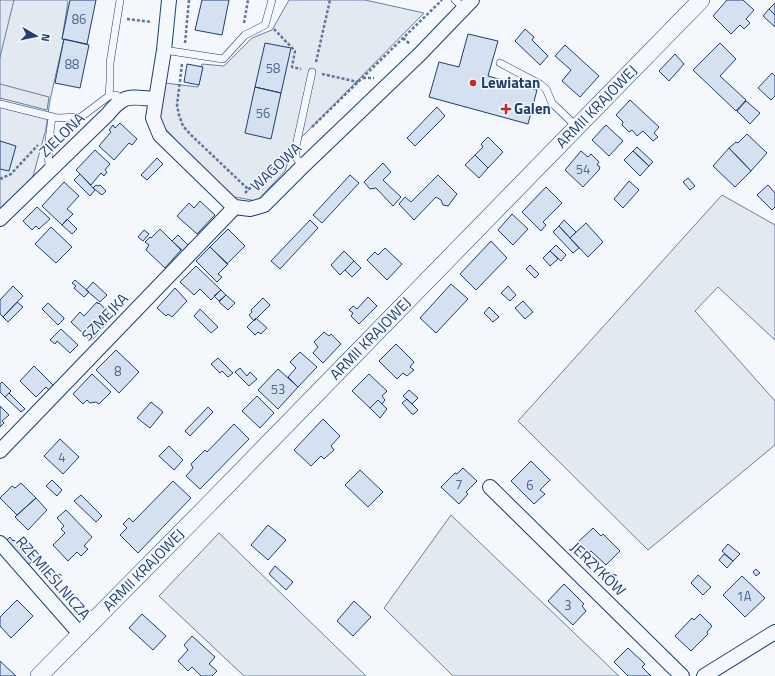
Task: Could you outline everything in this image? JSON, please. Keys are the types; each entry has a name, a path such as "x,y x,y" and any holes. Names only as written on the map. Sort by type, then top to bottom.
{"street":[{"path":"169,0 164,50 153,118 160,135 234,206"},
{"name":"ARMII KRAJOWEJ","path":"39,676 208,505 576,127 696,1"},
{"name":"WAGOWA","path":"234,206 250,208 264,205 420,54 464,3"},
{"path":"125,99 156,99"},
{"name":"ZIELONA","path":"0,219 115,106 125,99"},
{"name":"SZMEJKA","path":"0,451 234,206"},
{"name":"JERZYKÓW","path":"490,487 682,676"},
{"name":"RZEMIEŚLNICZA","path":"0,543 80,634"},
{"path":"704,676 775,632"}],"lane":[{"path":"109,96 110,63 120,0"},
{"path":"164,50 223,59 244,36 265,25 272,0"},
{"path":"500,63 540,84 546,89 552,103 576,127"},
{"path":"302,167 296,157 297,142 313,72"},
{"path":"0,104 57,118 81,117 109,96 116,95 125,99"},
{"path":"50,170 49,147 52,117"}],"path":[{"path":"189,0 177,105 179,115 183,126 191,136 249,190"},
{"path":"244,36 248,0"},
{"path":"313,72 330,0"},
{"path":"234,206 442,0"},
{"path":"117,18 166,24"},
{"path":"268,18 274,29 295,51 292,67 358,82"},
{"path":"0,179 11,174 50,132"}],"shaded area":[{"path":"0,0 67,0 68,2 62,39 64,39 50,100 46,129 32,180 0,211"},
{"path":"0,0 14,0 0,57"},
{"path":"289,0 365,0 424,13 293,146 285,171 257,201 229,196 158,121 165,83 198,87 202,64 224,66 252,38 272,30"},
{"path":"0,84 49,97 47,110 0,98"},
{"path":"722,195 775,225 775,340 718,287 695,311 775,401 775,445 648,550 518,421"},
{"path":"451,515 619,676 453,676 384,608"},
{"path":"219,533 366,676 244,676 159,596"}],"building":[{"path":"70,0 96,0 87,44 62,39"},
{"path":"202,0 229,0 222,35 195,30"},
{"path":"727,0 743,0 754,10 746,19 750,23 744,29 740,25 731,34 713,16"},
{"path":"775,3 775,15 769,9"},
{"path":"769,9 775,15 775,27 763,16"},
{"path":"525,29 534,37 532,40 548,56 540,65 515,41"},
{"name":"Lewiatan","path":"468,34 498,41 488,76 537,90 528,124 429,97 439,62 459,67"},
{"path":"64,39 89,45 80,88 55,83"},
{"path":"265,43 291,48 281,93 255,87"},
{"path":"720,43 736,59 720,76 746,100 736,111 693,70"},
{"path":"565,45 599,76 580,97 562,81 571,70 555,56"},
{"path":"675,54 684,64 669,81 659,71"},
{"path":"187,64 203,67 199,85 184,82"},
{"path":"772,73 775,76 775,96 771,100 758,88"},
{"path":"255,87 281,93 271,139 245,133"},
{"path":"630,100 659,127 654,133 658,137 653,141 643,131 637,136 632,130 629,132 622,125 623,122 616,115"},
{"path":"746,101 760,113 750,124 737,111"},
{"path":"437,107 445,116 415,146 407,138"},
{"path":"120,123 137,139 132,145 129,143 114,160 99,146 111,132 109,130 113,125 115,128"},
{"path":"606,125 623,141 609,156 592,140"},
{"path":"747,134 767,153 751,171 729,148 736,142 738,143"},
{"path":"488,137 503,152 488,168 475,155 483,147 481,144"},
{"path":"0,141 16,146 9,171 0,169"},
{"path":"637,147 653,162 649,166 633,151"},
{"path":"729,148 751,171 735,187 713,166"},
{"path":"95,150 110,164 105,170 107,172 104,176 101,173 91,185 76,170"},
{"path":"581,151 588,157 591,154 599,162 597,165 600,167 583,187 565,170"},
{"path":"633,151 649,166 640,176 624,160"},
{"path":"475,155 488,168 479,178 465,165"},
{"path":"157,158 163,164 147,180 141,175"},
{"path":"383,163 391,172 383,180 401,197 393,206 376,188 370,189 364,182"},
{"path":"80,174 95,190 90,196 74,180"},
{"path":"350,175 359,183 322,223 313,215"},
{"path":"438,175 457,194 448,206 443,205 441,200 436,197 414,220 399,204 405,197 411,202"},
{"path":"688,178 695,186 690,190 683,182"},
{"path":"629,181 639,190 623,208 614,199"},
{"path":"64,182 79,196 67,209 73,214 62,225 42,206"},
{"path":"96,185 100,185 106,191 102,195 93,188"},
{"path":"768,185 775,193 775,207 772,210 757,195"},
{"path":"546,187 562,203 543,222 546,225 541,231 522,212"},
{"path":"200,201 215,215 197,234 177,216 189,203 194,208"},
{"path":"37,207 50,219 39,229 36,226 32,230 23,221"},
{"path":"512,214 528,229 513,245 498,230"},
{"path":"67,219 77,229 72,234 62,225"},
{"path":"310,220 318,228 280,269 271,261"},
{"path":"564,220 576,232 570,238 559,226"},
{"path":"586,223 603,242 588,257 570,238"},
{"path":"559,226 579,248 573,253 553,232"},
{"path":"51,227 72,247 56,263 35,244"},
{"path":"160,229 181,250 165,268 146,250 149,245 145,242"},
{"path":"228,229 245,246 227,264 210,247"},
{"path":"144,230 149,234 143,241 138,237"},
{"path":"178,235 188,245 183,251 172,241"},
{"path":"491,241 507,258 476,290 460,274"},
{"path":"556,245 566,255 561,261 550,251"},
{"path":"210,247 228,264 218,274 222,277 217,282 196,261"},
{"path":"385,248 402,264 387,280 367,260 375,252 378,255"},
{"path":"344,251 354,261 340,275 331,265"},
{"path":"550,251 558,259 550,266 543,258"},
{"path":"354,261 361,268 352,277 345,270"},
{"path":"530,265 539,274 535,278 526,269"},
{"path":"196,266 221,290 211,300 200,289 194,295 180,282"},
{"path":"75,280 89,292 84,297 74,288 76,286 72,283"},
{"path":"93,282 107,295 100,302 86,290"},
{"path":"451,284 468,299 436,333 420,318"},
{"path":"13,286 23,296 3,317 0,314 0,300"},
{"path":"508,286 516,295 510,301 501,293"},
{"path":"175,288 187,301 172,317 168,314 166,316 157,308"},
{"path":"221,290 226,295 219,301 214,296"},
{"path":"226,295 235,303 228,310 219,302"},
{"path":"368,297 377,306 359,324 351,316 353,313 349,310 353,306 357,309"},
{"path":"263,298 270,305 254,321 249,315 252,312 251,310"},
{"path":"523,301 533,312 525,319 515,308"},
{"path":"17,302 23,307 8,322 3,317"},
{"path":"97,302 113,316 91,341 71,322 80,312 84,316"},
{"path":"48,303 64,318 58,325 42,309"},
{"path":"489,307 499,317 493,322 484,313"},
{"path":"200,309 218,327 211,333 194,316"},
{"path":"256,318 267,328 261,334 258,332 255,335 247,327"},
{"path":"61,329 78,345 70,353 57,341 55,344 50,340"},
{"path":"324,332 329,336 331,334 341,344 323,363 313,353 318,347 314,342"},
{"path":"396,344 414,362 410,367 414,370 407,376 403,373 397,379 379,361"},
{"path":"116,350 139,372 119,393 96,370"},
{"path":"300,352 317,367 298,387 288,377 296,368 290,362"},
{"path":"218,358 233,373 228,377 222,371 220,373 211,364"},
{"path":"34,366 53,385 49,390 46,387 36,397 20,381"},
{"path":"240,368 247,376 250,372 257,379 249,386 235,372"},
{"path":"278,369 298,387 278,409 258,390"},
{"path":"92,374 111,392 99,404 96,402 90,403 87,400 83,404 73,394"},
{"path":"369,374 387,391 382,396 385,400 382,404 378,400 370,408 352,391"},
{"path":"2,382 11,391 5,397 0,392 0,384"},
{"path":"409,390 418,398 412,404 403,396"},
{"path":"9,393 25,409 21,412 5,397"},
{"path":"257,396 274,413 260,428 242,411"},
{"path":"407,399 418,410 414,414 412,414 402,403"},
{"path":"378,400 387,409 380,418 370,408"},
{"path":"151,402 163,412 150,428 137,418"},
{"path":"0,406 9,415 2,421 4,423 0,427"},
{"path":"208,407 213,412 190,436 185,431"},
{"path":"323,419 340,436 331,446 334,450 324,459 321,456 311,466 294,450"},
{"path":"234,424 249,439 200,489 186,476 193,468 191,464 205,450 207,452"},
{"path":"60,439 79,457 63,474 44,456"},
{"path":"169,446 183,460 174,470 159,456"},
{"path":"531,461 550,480 540,490 545,494 534,504 511,481"},
{"path":"463,468 477,481 466,492 468,494 459,504 441,487 455,473 457,474"},
{"path":"360,470 383,492 368,507 345,485"},
{"path":"52,480 62,490 57,496 46,486"},
{"path":"173,481 191,498 138,553 120,535 127,528 123,524 129,518 133,522"},
{"path":"21,483 36,498 17,515 0,498 12,486 15,488"},
{"path":"81,495 102,516 96,522 74,501"},
{"path":"36,498 47,510 28,530 15,517"},
{"path":"66,510 92,537 84,546 88,549 81,556 77,552 68,561 53,545 65,533 61,529 64,526 57,518"},
{"path":"268,525 286,540 268,560 251,545"},
{"path":"593,528 601,536 603,534 620,551 606,565 591,551 587,554 577,543"},
{"path":"10,537 17,543 19,542 22,545 24,543 37,557 28,565 6,541"},
{"path":"728,544 740,554 733,561 722,551"},
{"path":"724,554 733,561 727,568 719,560"},
{"path":"275,566 293,582 286,590 269,574"},
{"path":"756,569 760,573 756,576 753,572"},
{"path":"698,575 711,587 703,595 691,583"},
{"path":"742,576 765,598 745,617 723,595"},
{"path":"564,584 584,604 582,606 586,611 573,625 548,601"},
{"path":"17,600 33,616 11,638 0,626 0,617"},
{"path":"354,601 371,617 353,636 337,621"},
{"path":"142,614 166,636 153,650 129,628"},
{"path":"700,614 712,626 707,632 708,634 691,651 675,636 692,618 694,620"},
{"path":"192,636 215,657 209,664 217,671 212,676 201,676 192,667 188,671 178,661 188,650 184,645"},
{"path":"628,648 645,664 642,667 651,676 628,676 614,662"},
{"path":"0,661 16,676 0,676"}],"place":[{"name":"Lewiatan","path":"473,83"},
{"name":"Galen","path":"506,109"}]}
